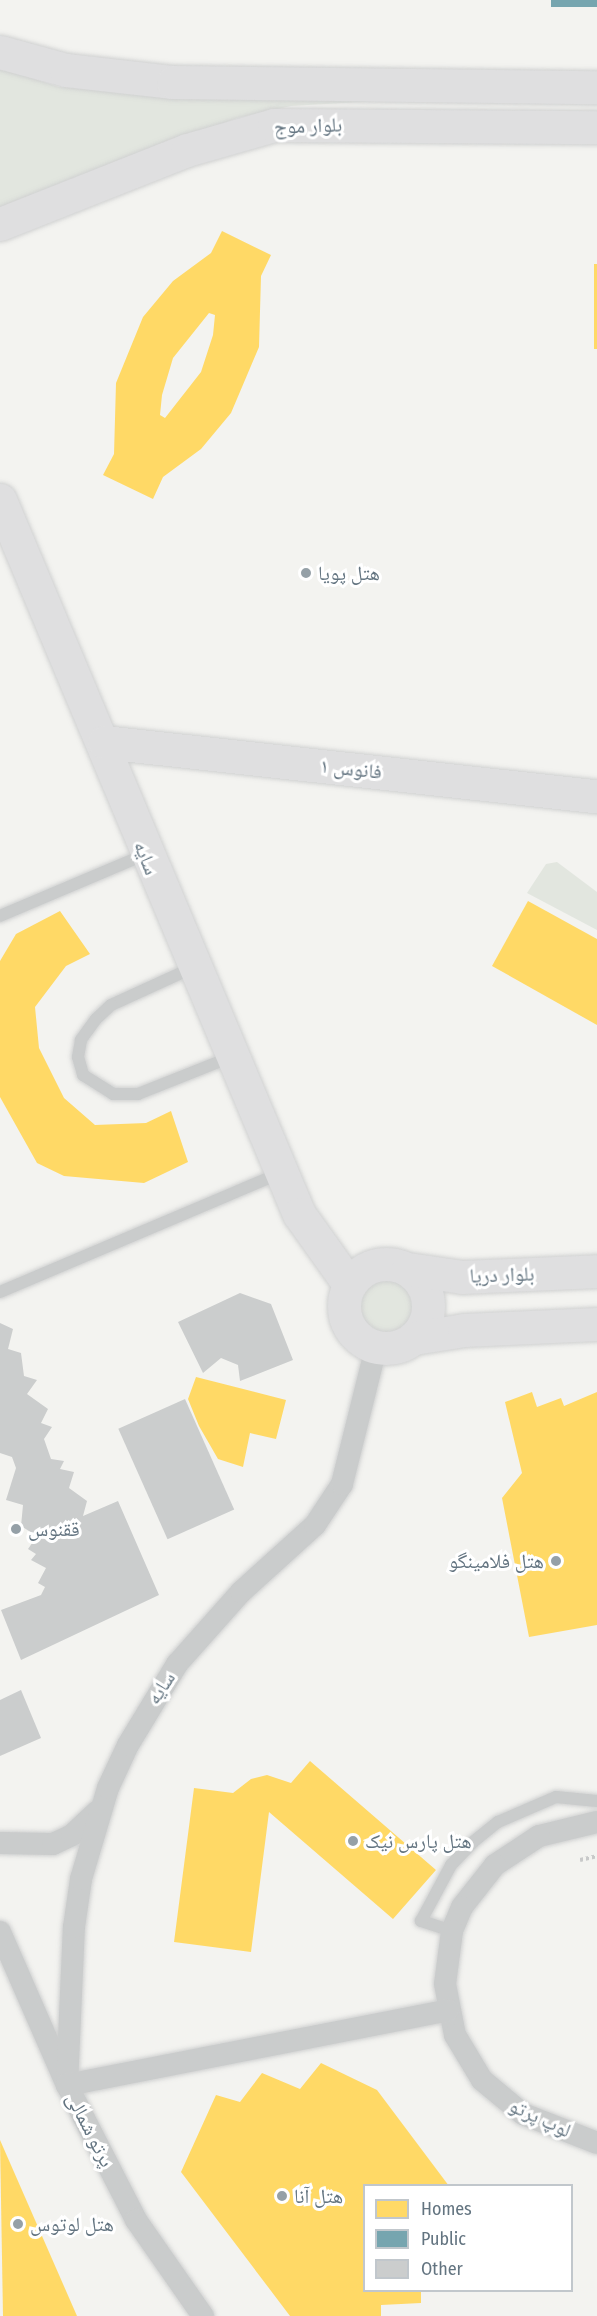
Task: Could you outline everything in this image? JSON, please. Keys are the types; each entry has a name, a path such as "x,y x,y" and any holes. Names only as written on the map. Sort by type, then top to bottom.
{"main road":[{"name":"بلوار موج","path":"0,52 66,70 173,82 597,87"},
{"path":"520,86 520,126"},
{"name":"بلوار موج","path":"0,224 187,150 274,125 597,127"},
{"name":"سایه","path":"0,500 104,742 144,855 299,1214 349,1284"},
{"name":"فانوس ۱","path":"104,742 597,796"},
{"path":"382,1263 408,1269 428,1302 423,1328 402,1346 376,1348 363,1343 346,1323 344,1297 349,1284 382,1263"},
{"name":"بلوار دریا","path":"408,1269 462,1277 597,1271"},
{"path":"414,1338 464,1330 597,1324"}],"street":[{"name":"سایه","path":"67,2085 74,1927 102,1805 128,1745 177,1664 241,1592 315,1525 342,1484 376,1348"},
{"path":"0,1843 53,1844 90,1822 102,1805"},
{"name":"لوپ پرتو","path":"597,1822 539,1836 516,1849 477,1885 452,1931 445,1975 448,2010 466,2059 501,2099 547,2126 597,2143"},
{"name":"پرتو شمالی","path":"0,1932 67,2085 136,2220 203,2316"},
{"path":"67,2085 448,2010"}],"lane":[{"path":"0,916 144,855"},
{"path":"192,968 111,1005 96,1019 81,1040 78,1058 83,1075 113,1094 138,1094 231,1057"},
{"path":"0,1292 281,1172"},
{"path":"452,1931 421,1921 439,1883 472,1842 498,1822 556,1797 597,1801"}],"path":[{"path":"579,1860 597,1857"}],"shaded area":[{"path":"0,68 59,87 430,98 291,106 237,118 0,208"},
{"path":"557,862 597,892 597,930 527,893 546,864"},
{"path":"380,1276 392,1276 403,1281 411,1289 416,1306 414,1318 403,1331 392,1336 380,1336 369,1331 361,1323 356,1312 356,1300 361,1289 369,1281"}],"building: Homes":[{"path":"222,231 271,255 261,276 259,347 231,413 201,449 163,477 153,499 103,475 114,454 116,383 143,317 173,281 211,253","holes":["209,313 215,315 213,335 201,372 165,418 160,415 162,395 173,358"]},
{"path":"594,264 597,264 597,349 594,349"},
{"path":"528,901 597,939 597,1025 492,966"},
{"path":"60,911 90,954 66,966 35,1007 39,1048 64,1098 95,1125 146,1123 171,1111 188,1162 144,1183 64,1176 37,1163 0,1097 0,961 16,934"},
{"path":"196,1377 286,1400 276,1439 250,1433 243,1467 218,1459 199,1426 188,1399"},
{"name":"هتل فلامینگو","path":"532,1392 537,1407 561,1398 564,1406 597,1392 597,1625 529,1637 502,1498 522,1473 505,1402"},
{"name":"هتل پارس نیک","path":"310,1761 436,1870 393,1919 269,1812 251,1952 174,1942 194,1788 233,1793 251,1779 267,1775 291,1783"},
{"name":"هتل آنا","path":"321,2063 377,2090 448,2184 363,2184 363,2292 421,2292 421,2303 381,2305 381,2316 290,2316 181,2172 216,2095 240,2102 262,2073 300,2089"},
{"name":"هتل لوتوس","path":"0,2140 77,2316 3,2316"}],"building: Public":[{"path":"551,0 597,0 597,7 551,7"}],"building: Other":[{"path":"240,1293 271,1304 293,1360 240,1381 238,1365 221,1358 203,1373 178,1322"},
{"path":"0,1323 13,1329 8,1349 21,1353 24,1376 37,1380 27,1394 48,1409 41,1423 52,1427 44,1439 51,1459 64,1461 60,1469 74,1472 69,1488 87,1501 83,1516 118,1501 159,1595 21,1660 1,1610 41,1595 45,1587 38,1583 46,1568 31,1560 36,1554 28,1549 37,1536 21,1526 23,1505 6,1500 16,1468 12,1457 0,1453"},
{"path":"185,1399 234,1510 168,1539 118,1429"},
{"path":"21,1690 41,1738 0,1756 0,1700"}],"place":[{"name":"هتل پویا","path":"306,573"},
{"name":"ققنوس","path":"16,1529"},
{"name":"هتل فلامینگو","path":"556,1561"},
{"name":"هتل پارس نیک","path":"353,1841"},
{"name":"هتل آنا","path":"282,2196"},
{"name":"هتل لوتوس","path":"18,2224"}]}
